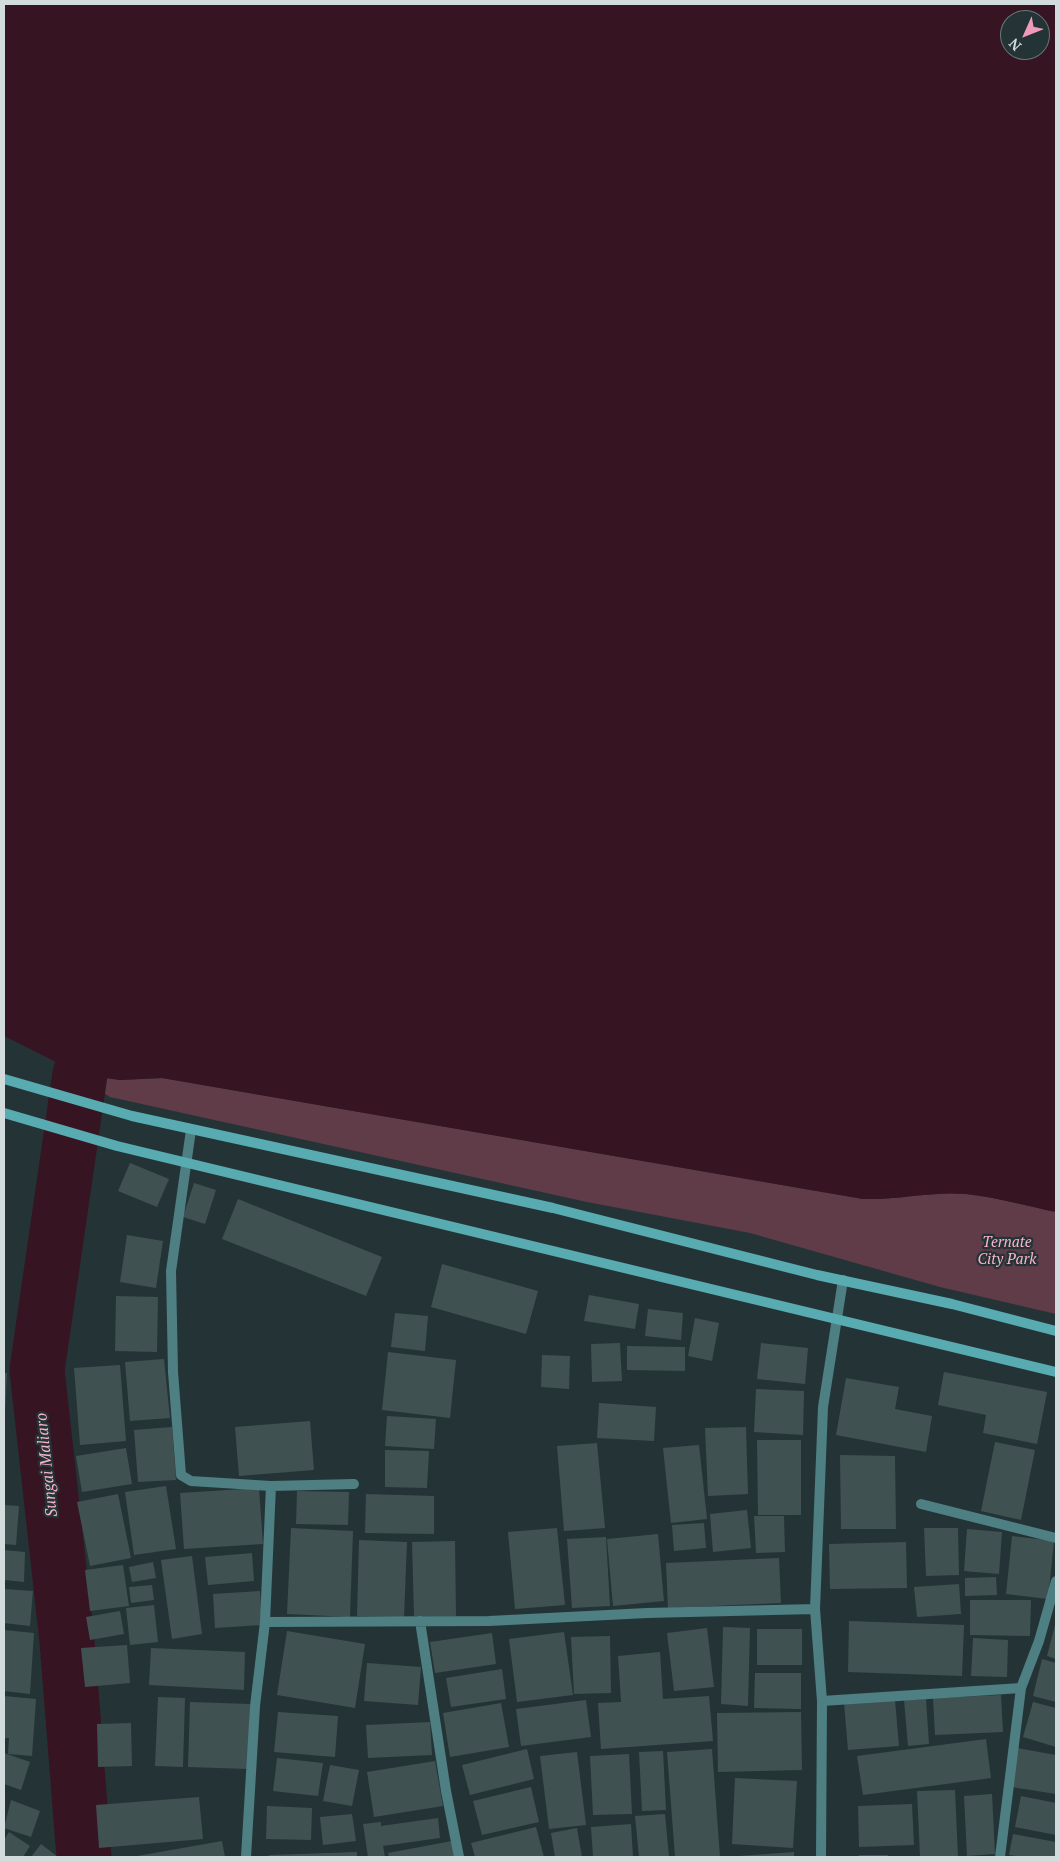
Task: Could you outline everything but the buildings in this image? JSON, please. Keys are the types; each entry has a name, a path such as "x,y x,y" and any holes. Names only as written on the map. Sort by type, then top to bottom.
{"street":[{"path":"4,1079 132,1116 553,1208 843,1280 952,1304 1056,1331"},
{"path":"4,1112 117,1146 1056,1372"},
{"path":"192,1130 171,1271 173,1372 181,1475 191,1481 271,1486 354,1484"},
{"path":"821,1857 822,1701 815,1609 823,1407 843,1280"},
{"path":"246,1857 255,1706 265,1622 271,1486"},
{"path":"921,1504 1056,1538"},
{"path":"1000,1857 1021,1688 1040,1641 1056,1581"},
{"path":"265,1622 420,1621 815,1609"},
{"path":"420,1621 446,1791 459,1857"},
{"path":"822,1701 1021,1688"}],"green space":[{"name":"Ternate City Park","path":"88,1076 120,1080 162,1078 863,1199 953,1193 1000,1199 1056,1212 1056,1314 940,1287 750,1233 587,1202 110,1097 101,1091"}],"shaded area":[{"path":"4,4 1056,4 1056,1212 1000,1199 953,1193 863,1199 162,1078 120,1080 80,1074 4,1036"}],"waterway":[{"name":"Sungai Maliaro","path":"80,1074 37,1370 67,1641 84,1857"}]}
